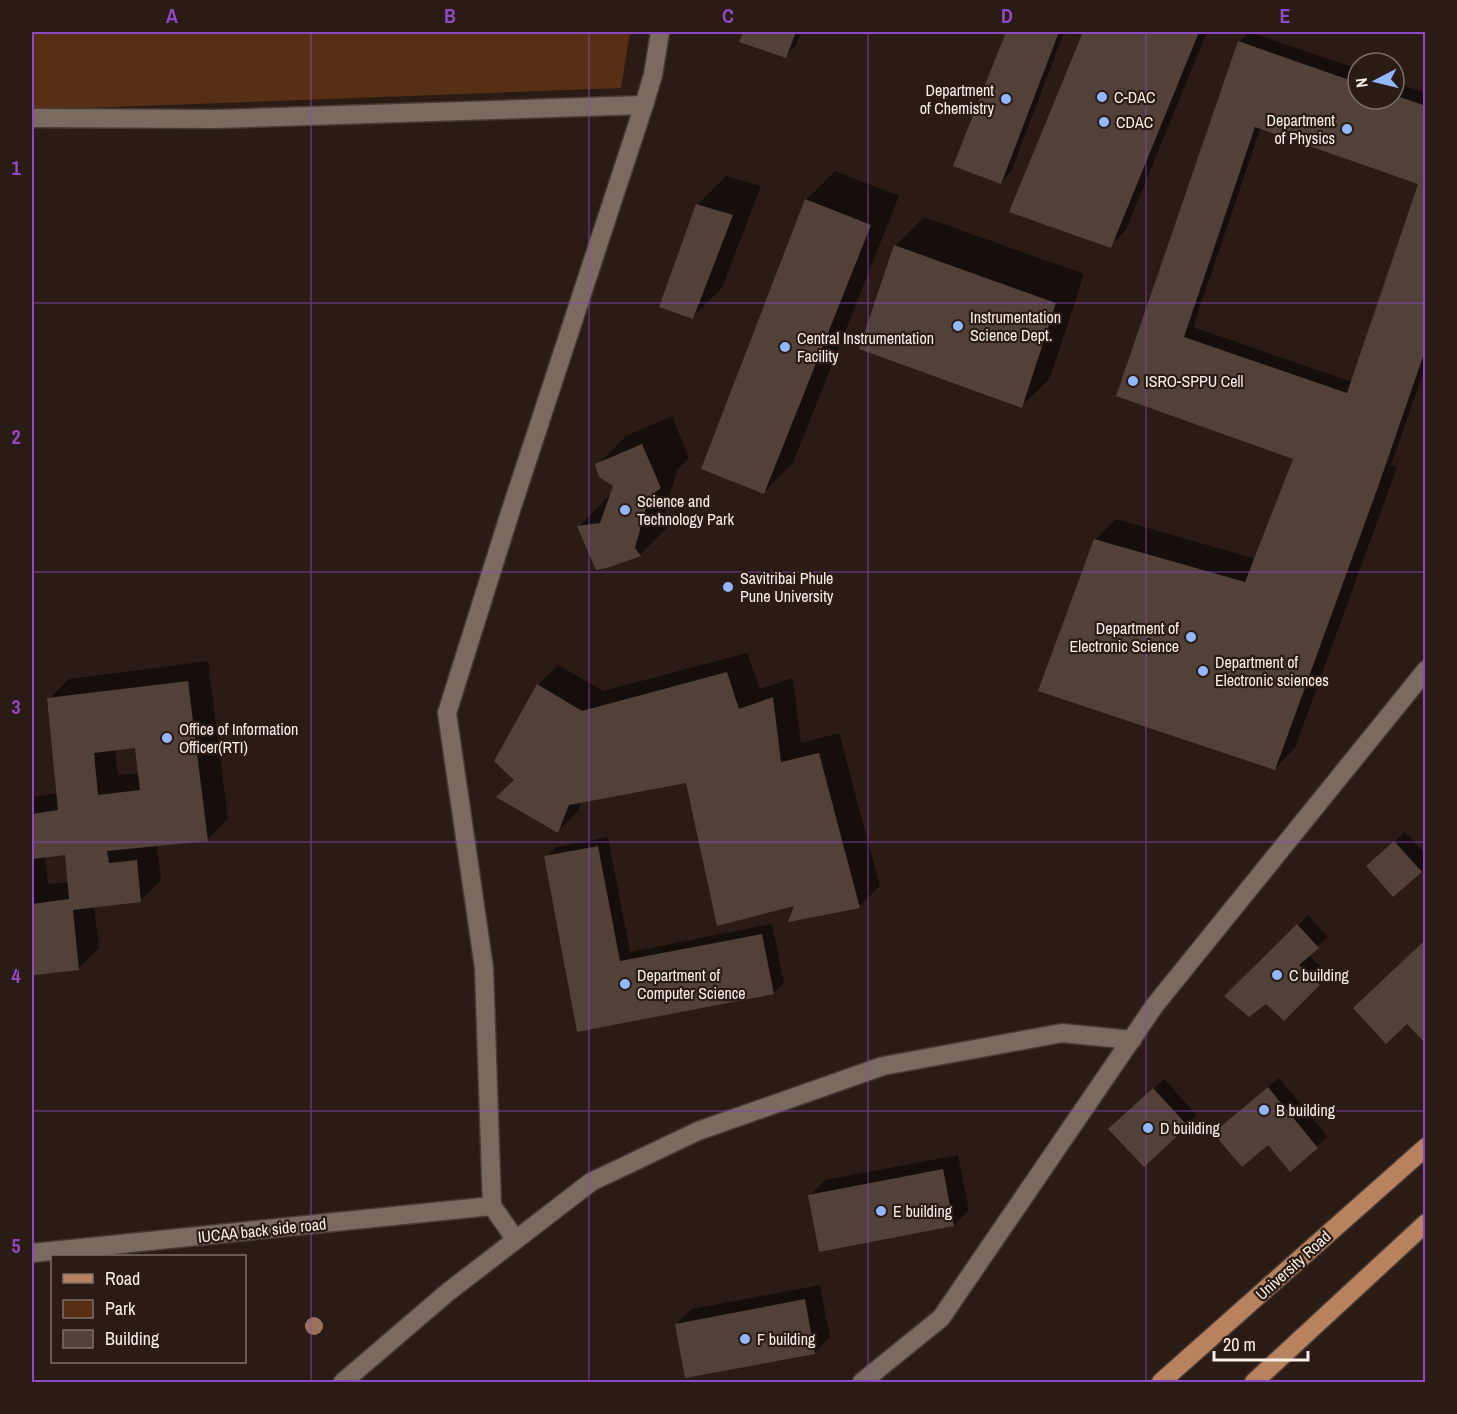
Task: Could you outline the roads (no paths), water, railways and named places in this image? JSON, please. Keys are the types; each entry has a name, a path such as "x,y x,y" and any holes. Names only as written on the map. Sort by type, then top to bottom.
{"main road":[{"name":"University Road","path":"1161,1383 1425,1147"},
{"path":"1254,1383 1425,1223"}],"lane":[{"path":"516,1240 492,1206 484,969 447,713 644,105 653,75 660,32"},
{"path":"32,118 237,119 644,105"},
{"path":"862,1383 941,1318 1155,1005 1425,670"},
{"path":"343,1383 448,1292 591,1182 698,1131 883,1066 1062,1033 1132,1040"},
{"name":"IUCAA back side road","path":"32,1252 492,1206"}],"place":[{"name":"C-DAC","path":"1102,97"},
{"name":"Department of Chemistry","path":"1006,99"},
{"name":"CDAC","path":"1104,122"},
{"name":"Department of Physics","path":"1347,129"},
{"name":"Instrumentation Science Dept.","path":"958,326"},
{"name":"Central Instrumentation Facility","path":"785,347"},
{"name":"ISRO-SPPU Cell","path":"1133,381"},
{"name":"Science and Technology Park","path":"625,510"},
{"name":"Savitribai Phule Pune University","path":"728,587"},
{"name":"Department of Electronic Science","path":"1191,637"},
{"name":"Department of Electronic sciences","path":"1203,671"},
{"name":"Office of Information Officer(RTI)","path":"167,738"},
{"name":"C building","path":"1277,975"},
{"name":"Department of Computer Science","path":"625,984"},
{"name":"B building","path":"1264,1110"},
{"name":"D building","path":"1148,1128"},
{"name":"E building","path":"881,1211"},
{"name":"F building","path":"745,1339"}]}
